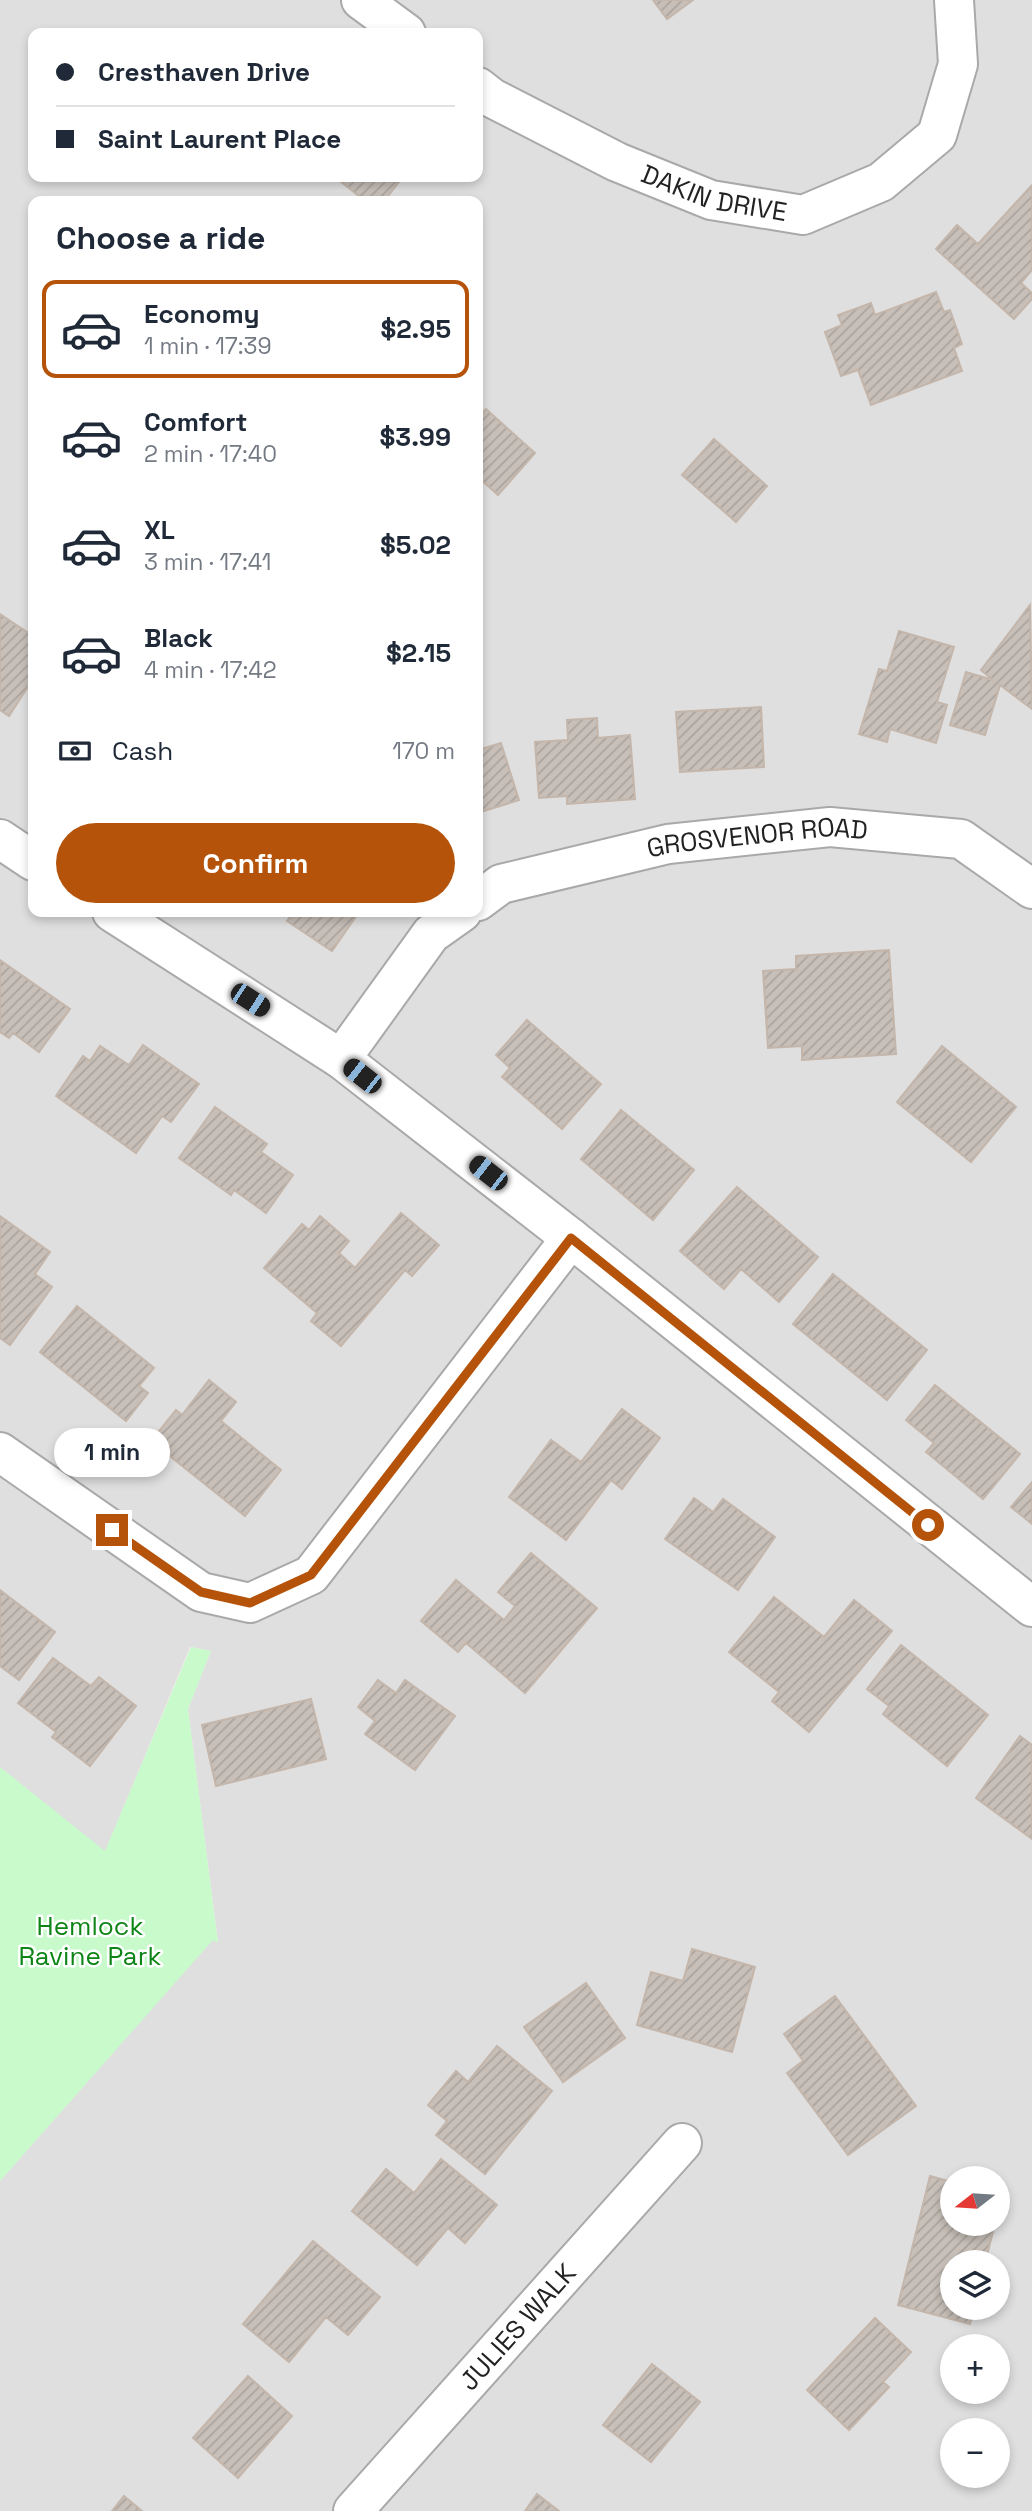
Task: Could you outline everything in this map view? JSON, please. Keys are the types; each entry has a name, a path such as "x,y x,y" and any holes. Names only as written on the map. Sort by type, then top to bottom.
{"street":[{"path":"361,0 399,28"},
{"name":"DAKIN DRIVE","path":"483,91 617,162 710,200 803,215 881,182 937,135 958,64 954,0"},
{"name":"GROSVENOR ROAD","path":"483,897 501,884 667,845 830,827 961,839 1032,889"},
{"path":"0,839 28,858"},
{"path":"120,917 341,1059 571,1238 1032,1607"},
{"path":"341,1059 431,934 455,917"},
{"path":"0,1452 201,1592 250,1603 311,1575 571,1238"},
{"name":"JULIES WALK","path":"353,2511 682,2143"}],"shaded area":[{"path":"0,0 1032,0 1032,2511 0,2511 0,2181 213,1939 218,1942 188,1709 211,1651 190,1647 105,1852 0,1767"}],"green space":[{"name":"Hemlock Ravine Park","path":"191,1647 211,1651 188,1709 218,1943 213,1940 0,2181 0,1767 105,1851"}],"building":[{"path":"653,0 693,0 667,19"},
{"path":"341,182 399,182 388,196 359,196"},
{"path":"1032,185 1032,270 1021,283 1032,293 1032,299 1014,319 936,249 957,225 978,244"},
{"path":"936,292 944,312 950,310 962,344 954,348 962,371 871,405 858,370 841,376 825,332 842,325 838,315 871,303 875,315"},
{"path":"486,409 535,453 498,495 483,482 483,412"},
{"path":"714,439 767,486 736,522 682,475"},
{"path":"1030,605 1032,709 1000,685 985,735 950,725 966,672 993,680 981,670"},
{"path":"0,614 28,633 28,687 9,716 0,710"},
{"path":"899,631 954,647 937,702 947,705 936,743 890,729 887,742 859,734 879,669 887,671"},
{"path":"761,707 764,767 680,772 676,712"},
{"path":"597,718 598,738 630,735 635,799 567,804 567,796 539,798 535,742 568,740 567,720"},
{"path":"501,743 519,800 483,811 483,748"},
{"path":"290,917 356,917 332,951 287,921"},
{"path":"889,950 896,1054 802,1060 802,1046 768,1048 763,971 796,969 796,956"},
{"path":"0,960 70,1009 39,1052 13,1033 9,1038 0,1032"},
{"path":"527,1020 601,1084 562,1129 502,1077 510,1068 496,1055"},
{"path":"143,1045 199,1084 171,1122 162,1116 136,1153 56,1096 83,1056 90,1061 100,1046 129,1065"},
{"path":"942,1046 1016,1107 971,1162 897,1102"},
{"path":"215,1107 267,1144 261,1152 293,1175 266,1213 234,1190 231,1195 179,1158"},
{"path":"621,1110 694,1170 653,1220 581,1159"},
{"path":"737,1187 818,1257 779,1302 741,1269 724,1289 680,1251"},
{"path":"401,1213 439,1245 412,1276 405,1270 341,1346 311,1321 317,1313 264,1268 302,1224 309,1230 320,1216 349,1241 339,1253 355,1268"},
{"path":"0,1216 50,1252 35,1274 52,1287 10,1345 0,1338"},
{"path":"833,1274 927,1350 887,1400 793,1324"},
{"path":"77,1306 154,1368 139,1386 148,1393 126,1421 40,1352"},
{"path":"209,1380 236,1402 221,1421 281,1470 245,1516 151,1441 176,1410 182,1415"},
{"path":"935,1385 1020,1454 983,1499 926,1452 934,1443 906,1420"},
{"path":"622,1409 660,1438 622,1489 611,1480 566,1540 509,1497 551,1440 581,1462"},
{"path":"1032,1482 1032,1524 1011,1507"},
{"path":"694,1498 713,1512 723,1499 775,1537 738,1590 665,1539"},
{"path":"531,1553 597,1608 525,1693 466,1643 458,1652 421,1621 456,1580 504,1620 515,1606 498,1592"},
{"path":"0,1590 55,1632 19,1680 0,1666"},
{"path":"774,1597 824,1637 854,1600 892,1631 809,1732 772,1701 779,1692 729,1652"},
{"path":"901,1645 988,1715 947,1766 883,1714 889,1706 867,1689"},
{"path":"53,1658 91,1686 99,1677 136,1706 90,1766 52,1737 56,1732 18,1703"},
{"path":"378,1680 396,1693 405,1680 455,1716 415,1770 365,1734 375,1721 358,1707"},
{"path":"311,1699 326,1759 216,1786 202,1725"},
{"path":"1020,1736 1032,1745 1032,1839 976,1798"},
{"path":"692,1949 755,1967 732,2052 637,2025 651,1972 683,1981"},
{"path":"586,1983 625,2038 563,2082 524,2027"},
{"path":"835,1996 916,2106 848,2155 787,2073 803,2061 784,2034"},
{"path":"497,2046 552,2091 485,2174 436,2135 447,2121 428,2105 456,2071 468,2082"},
{"path":"441,2159 497,2205 465,2243 448,2228 417,2265 352,2211 386,2169 414,2193"},
{"path":"930,2176 940,2179 940,2236 992,2236 988,2250 940,2250 940,2316 898,2305"},
{"path":"313,2241 380,2297 348,2335 326,2317 289,2362 243,2324"},
{"path":"875,2318 911,2352 883,2382 889,2387 849,2430 807,2390"},
{"path":"955,2320 971,2320 970,2324"},
{"path":"652,2364 700,2402 651,2462 603,2425"},
{"path":"248,2376 292,2416 238,2478 193,2438"},
{"path":"537,2494 559,2511 525,2511"},
{"path":"124,2496 142,2511 112,2511"}],"route":[{"path":"112,1530 201,1592 250,1603 311,1575 571,1238 928,1525"}]}
